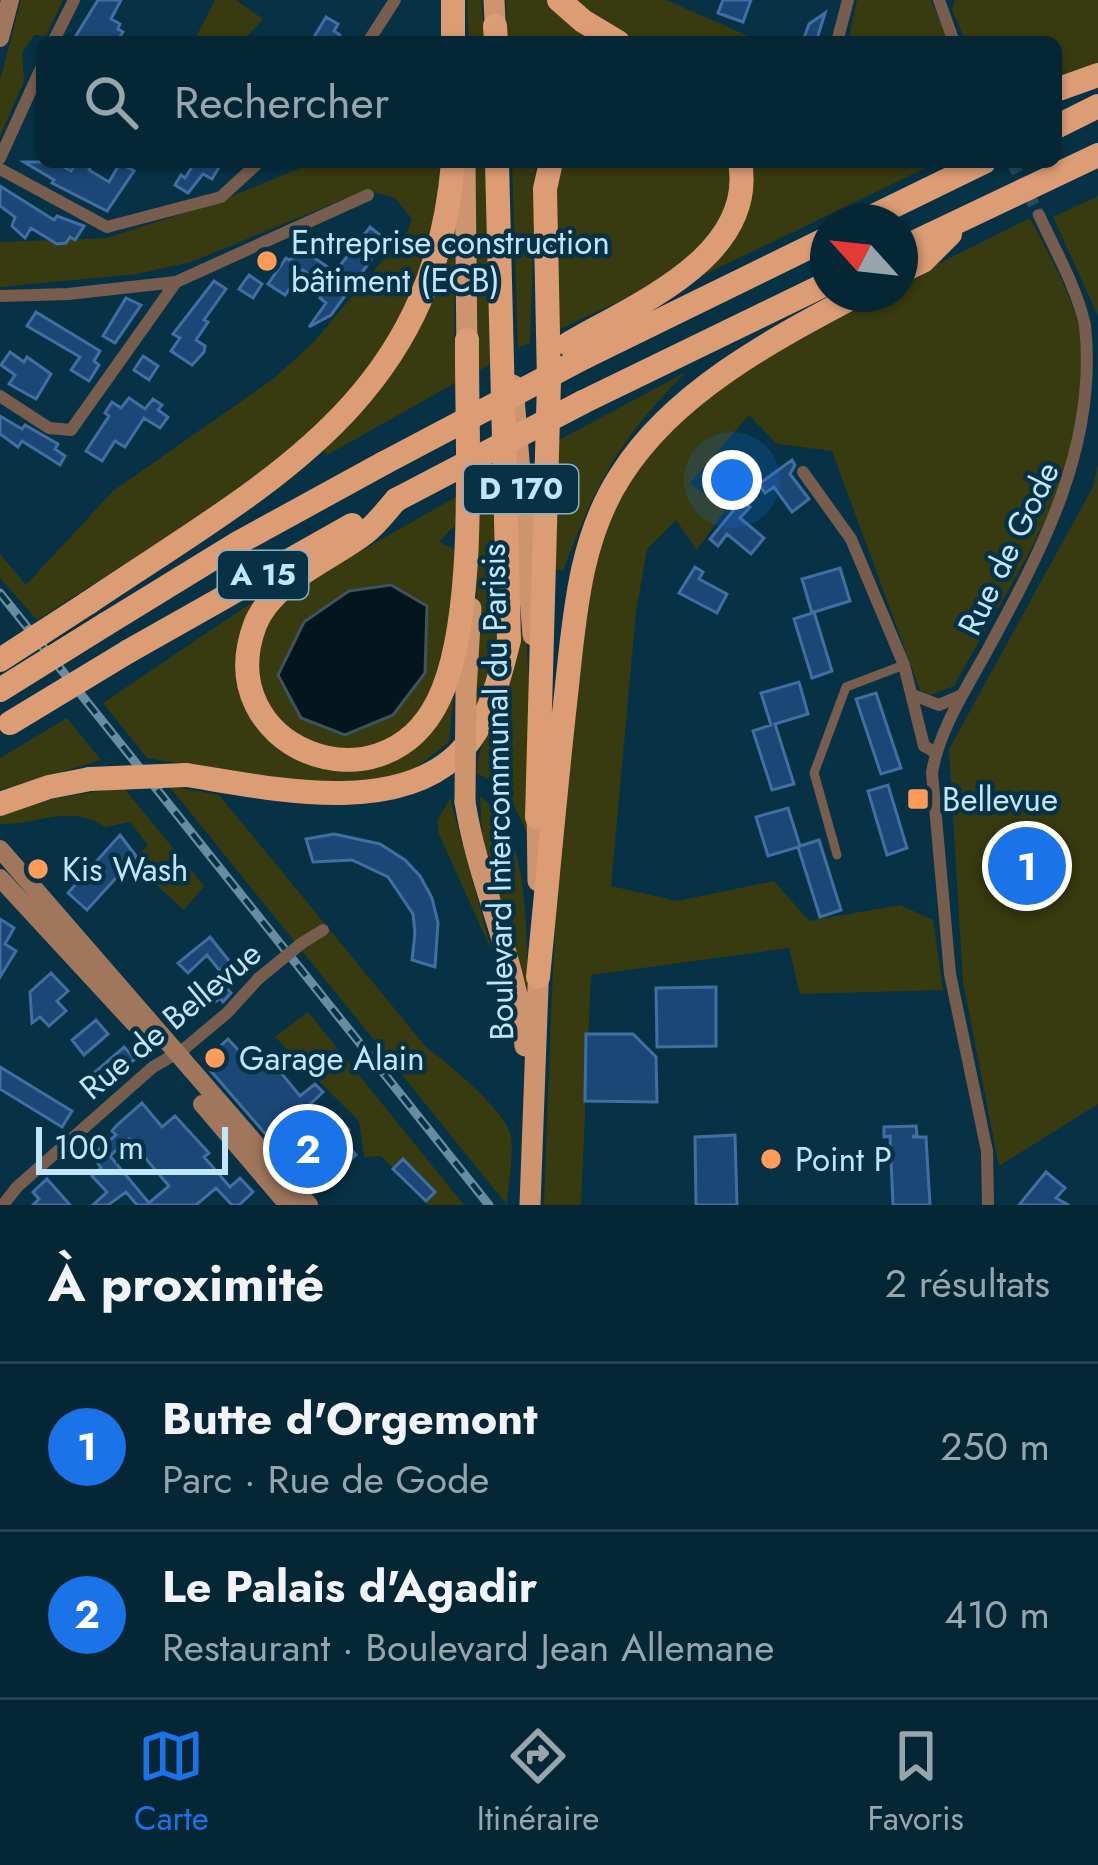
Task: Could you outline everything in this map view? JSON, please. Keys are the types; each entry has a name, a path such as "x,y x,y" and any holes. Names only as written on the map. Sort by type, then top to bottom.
{"highway":[{"path":"454,36 457,0"},
{"path":"457,0 462,36"},
{"path":"559,0 608,36"},
{"path":"1062,89 1098,75"},
{"path":"1062,124 1098,106"},
{"path":"918,241 1098,155"},
{"path":"0,660 298,460 365,394 396,350 423,296 444,222 451,168"},
{"name":"Boulevard Intercommunal du Parisis","path":"465,168 474,510 465,802 521,1009 530,1205"},
{"path":"0,803 89,779 126,775 362,793 408,783 455,757 485,715 509,640 500,168"},
{"name":"Boulevard Intercommunal du Parisis","path":"500,168 535,674 538,976 520,1205"},
{"path":"537,817 549,381 545,189 550,168"},
{"path":"576,350 704,260 733,221 740,198 740,168"},
{"path":"898,204 972,168"},
{"path":"918,263 964,219"},
{"name":"A 15","path":"0,690 238,543 495,402 576,350 810,246"},
{"name":"A 15","path":"5,726 396,500 810,292"},
{"path":"538,976 578,595 605,505 621,473 696,396 754,354 828,312"},
{"path":"396,500 368,531 274,597 257,619 247,650 250,683 284,742 306,753 352,760 380,754 418,731 441,696 452,659 464,564 467,340"}],"main road":[{"path":"0,38 10,0"},
{"path":"0,849 49,902 79,954"},
{"path":"0,862 309,1205"},
{"path":"0,878 79,954"},
{"path":"170,1056 289,1205"}],"street":[{"path":"56,36 74,0"},
{"path":"839,36 848,0"},
{"path":"939,0 952,36"},
{"path":"372,36 391,6"},
{"path":"0,158 36,79"},
{"path":"0,169 107,227 220,197 252,168"},
{"path":"0,296 176,282 368,195"},
{"name":"Rue de Gode","path":"988,1205 987,1151 950,974 932,773 935,752 963,694 1057,524 1075,483 1087,431 1092,388 1085,324 1039,215"},
{"path":"0,396 49,428 71,430 176,282"},
{"name":"Rue de Gode","path":"803,472 850,539 904,665 924,746 935,752"},
{"path":"837,855 814,772 846,687 904,665"},
{"path":"914,694 939,705 963,694"},
{"name":"Rue de Bellevue","path":"12,1202 170,1056 227,1013 259,978 323,930"}],"green space":[{"path":"21,0 63,0 46,36 34,35 22,53 24,81 0,136 0,80"},
{"path":"215,0 236,0 263,19 247,36 197,36"},
{"path":"467,0 481,0 484,36 469,36"},
{"path":"506,0 553,0 597,36 507,36"},
{"path":"575,0 666,0 748,36 629,36 608,29"},
{"path":"857,0 931,0 946,36 849,36"},
{"path":"955,0 1098,0 1098,64 1062,78 1062,36 963,36 952,10"},
{"path":"300,168 440,168 436,227 394,337 346,402 280,466 37,620 0,578 0,554 26,585 113,491 273,379 313,343 408,230 412,219 395,198 366,190 191,262 137,274 0,287 0,242 107,238 221,201"},
{"path":"472,168 487,168 490,364 476,372"},
{"path":"512,168 536,168 530,343 518,348"},
{"path":"558,168 733,168 733,196 721,224 704,245 657,281 552,333 553,209"},
{"path":"747,168 926,168 851,204 810,204 810,224 683,285 702,271"},
{"path":"1098,196 1098,316 1053,217"},
{"path":"1030,218 1063,284 1085,355 1085,397 1062,483 1042,526 954,686 931,695 920,690 832,451 777,444 749,415 690,483 725,510 697,550 676,520 647,549 636,612 611,886 677,901 774,881 809,921 900,905 933,920 943,990 800,994 789,948 591,975 581,1205 544,1205 557,905 571,725 587,598 614,507 658,439 716,390 839,312 918,312 918,274"},
{"path":"449,239 454,239 455,383 327,455 323,449"},
{"path":"686,372 627,441 586,512 563,571 555,569 550,445"},
{"path":"1098,464 1098,1104 999,1166 963,982 949,749 1093,487"},
{"path":"496,474 499,640 494,668 473,712 480,484"},
{"path":"456,497 457,523 439,542 454,549 450,626 436,681 410,725 385,742 327,753 275,720 258,688 260,632 292,590"},
{"path":"257,599 236,650 240,692 258,727 288,754 327,768 355,771 382,765 455,682 449,742 417,767 390,779 300,783 147,758 103,703"},
{"path":"526,629 527,833 508,797 477,774 484,742 508,692 520,633"},
{"path":"67,718 101,760 0,790 0,758"},
{"path":"169,786 219,795 426,1047 499,1114 512,1145 507,1205"},
{"path":"123,787 204,886 184,910 131,862 148,845 130,822 105,827 66,816 0,824 0,816 53,799"},
{"path":"480,796 501,817 518,859 525,909 528,1008 482,836"},
{"path":"450,798 492,952 439,834 437,821"},
{"path":"308,1012 464,1205 428,1205 381,1156 364,1157 359,1121 275,1037"}],"shaded area":[{"path":"391,585 427,606 425,673 393,715 345,735 301,718 278,675 304,622 349,591"}],"building":[{"path":"98,0 121,0 111,19 120,24 120,36 76,36"},
{"path":"723,0 751,0 743,22 718,13"},
{"path":"825,13 818,36 805,36 809,24"},
{"path":"326,17 338,24 334,31 339,36 315,36"},
{"path":"24,162 36,162 36,168 90,168 109,182 117,168 134,171 107,211 52,183 54,180"},
{"path":"191,168 218,168 212,179 203,174 188,193 175,185 181,175 185,178"},
{"path":"0,186 54,220 57,216 84,226 75,240 70,237 66,243 57,244 31,228 25,238 12,226 15,217 0,206"},
{"path":"370,227 380,235 371,260 331,315 309,327 326,303 320,298 328,287 303,270 285,295 268,284 286,258 304,251 335,272"},
{"path":"249,275 262,284 253,298 239,289"},
{"path":"214,281 226,289 204,320 208,322 196,340 205,346 204,352 192,365 171,351 180,338 173,334"},
{"path":"126,298 141,305 115,343 103,336"},
{"path":"36,312 100,351 94,361 99,365 89,381 71,370 80,357 27,326"},
{"path":"10,352 24,362 27,357 51,374 36,399 9,384 15,375 1,365"},
{"path":"143,356 158,366 149,380 134,370"},
{"path":"129,398 145,409 153,399 168,417 160,428 144,418 125,447 115,441 102,461 86,451 109,416 105,413 112,402 121,408"},
{"path":"0,416 58,444 55,449 65,456 60,465 22,441 18,447 0,434"},
{"path":"792,460 795,465 790,474 809,499 792,512 774,487 765,493 759,484"},
{"path":"742,500 750,507 740,518 764,538 751,554 727,534 718,546 710,539"},
{"path":"695,567 703,572 699,579 727,594 717,613 679,593"},
{"path":"840,568 850,601 814,612 832,671 812,678 794,619 812,613 802,579"},
{"path":"799,682 808,714 775,724 794,784 772,790 753,731 771,725 761,693"},
{"path":"876,693 901,768 881,774 856,699"},
{"path":"888,785 907,848 887,855 868,791"},
{"path":"788,808 800,846 819,840 841,910 820,917 798,847 768,856 756,817"},
{"path":"334,834 380,844 420,876 438,923 435,967 412,960 413,914 388,877 352,860 313,862 306,839"},
{"path":"120,835 136,856 87,910 68,893"},
{"path":"0,919 14,928 5,944 16,951 0,977"},
{"path":"210,937 230,962 219,970 207,955 188,973 178,963"},
{"path":"51,973 68,991 57,1001 66,1011 49,1026 40,1017 32,1023 30,992"},
{"path":"218,979 231,993 223,1002 220,998 215,1002 204,991"},
{"path":"716,987 716,1046 657,1047 656,988"},
{"path":"96,1020 108,1034 84,1055 72,1040"},
{"path":"586,1034 633,1034 656,1057 657,1102 585,1101"},
{"path":"228,1039 255,1068 268,1057 300,1096 315,1084 323,1092 289,1124 299,1135 285,1147 273,1134 269,1138 203,1062"},
{"path":"124,1047 135,1059 104,1085 94,1073"},
{"path":"0,1067 72,1111 62,1127 0,1089"},
{"path":"142,1103 162,1127 175,1116 209,1153 204,1157 230,1187 240,1178 253,1192 239,1205 232,1205 216,1188 196,1205 137,1205 126,1192 108,1205 93,1205 107,1192 92,1176 101,1168 92,1155 116,1135 112,1131","holes":["129,1139 169,1186 149,1203 110,1156"]},
{"path":"333,1113 349,1130 341,1138 356,1155 336,1173 302,1143"},
{"path":"916,1126 917,1135 912,1137 926,1137 930,1205 893,1205 890,1136 884,1137 884,1127"},
{"path":"735,1135 737,1205 696,1205 695,1137"},
{"path":"403,1159 435,1192 426,1201 393,1169"},
{"path":"1046,1172 1065,1188 1056,1198 1069,1205 1019,1205"},
{"path":"47,1179 70,1205 33,1205 39,1199 33,1192"}],"tunnel":[{"path":"1015,168 1039,215"}],"railway":[{"path":"0,593 489,1205"}],"place":[{"name":"Entreprise construction bâtiment (ECB)","path":"267,261"},
{"name":"Bellevue","path":"918,799"},
{"name":"Butte d'Orgemont","path":"1027,866"},
{"name":"Kis Wash","path":"38,869"},
{"name":"Garage Alain","path":"215,1058"},
{"name":"Le Palais d'Agadir","path":"308,1149"},
{"name":"Point P","path":"771,1159"}]}
